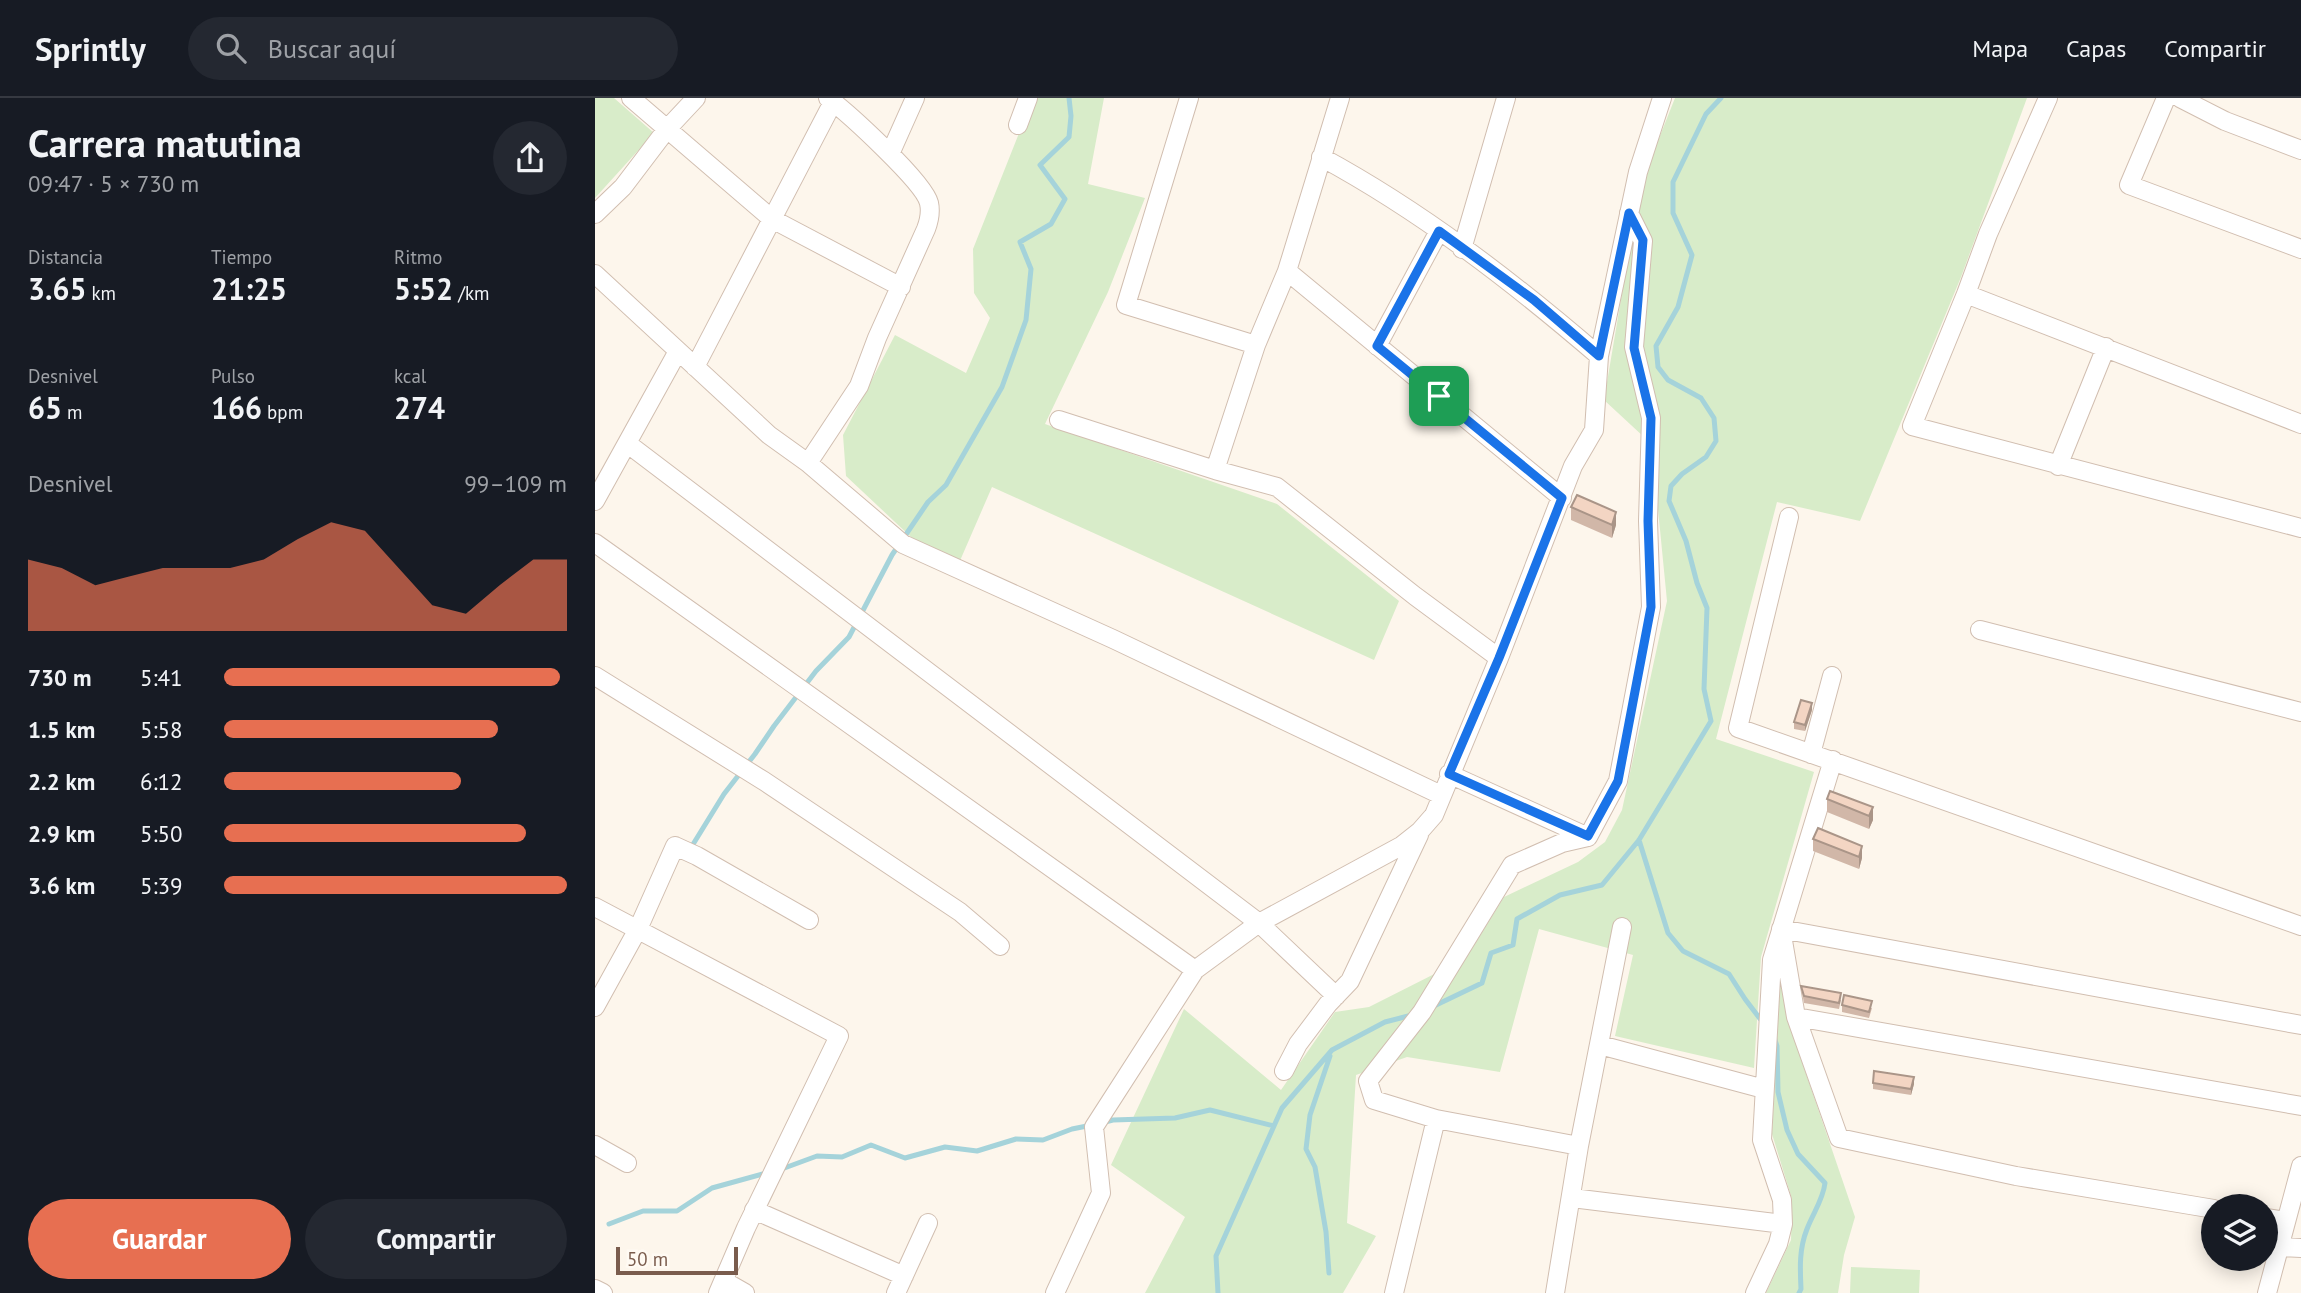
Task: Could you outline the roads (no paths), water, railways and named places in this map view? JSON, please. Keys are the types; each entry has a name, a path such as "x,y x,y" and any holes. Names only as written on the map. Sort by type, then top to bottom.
{"street":[{"path":"631,98 772,219 901,286"},
{"path":"595,214 623,187 667,129 696,98"},
{"path":"890,154 915,98"},
{"path":"1019,125 1028,98"},
{"path":"1189,98 1126,305 1256,345"},
{"path":"1215,470 1256,345 1287,271 1340,98"},
{"path":"1462,249 1506,98"},
{"path":"1055,1293 1101,1194 1094,1127 1195,970 1259,923 1401,846 1434,815 1499,658 1573,466 1594,430 1599,356 1637,172 1662,98"},
{"path":"2048,98 1988,234 1912,426 2301,528"},
{"path":"2166,98 2129,185 2301,249"},
{"path":"2180,98 2225,121 2301,150"},
{"path":"695,367 831,100 890,154 928,200 930,216 859,386 808,463"},
{"path":"1321,157 1364,180 1439,231 1534,300 1599,356"},
{"path":"1579,1146 1436,1119 1374,1100 1368,1081 1422,1012 1511,865 1562,843 1588,836 1618,781 1651,607 1648,521 1651,418 1634,348 1643,240 1629,213"},
{"path":"1377,346 1439,231"},
{"path":"1287,271 1562,498"},
{"path":"595,274 769,435 808,463 903,544 1113,639 1441,794"},
{"path":"1966,294 2301,424"},
{"path":"2059,466 2106,347"},
{"path":"595,500 678,351"},
{"path":"1059,420 1277,488 1499,658"},
{"path":"628,444 1259,923 1336,996"},
{"path":"1789,517 1738,728 2301,926"},
{"path":"595,543 1195,970"},
{"path":"1980,630 2301,712"},
{"path":"595,676 764,781 960,912 1000,946"},
{"path":"1811,754 1832,676"},
{"path":"1755,1293 1778,1244 1783,1224 1782,1200 1762,1140 1772,960 1833,760"},
{"path":"1449,774 1588,836"},
{"path":"1284,1071 1298,1044 1350,981 1420,831"},
{"path":"595,1007 638,929 675,846 809,920"},
{"path":"595,907 839,1036 754,1210 721,1287 745,1293"},
{"path":"1555,1293 1579,1146 1622,927"},
{"path":"1781,929 1796,1017 1839,1138 2016,1176 2201,1207"},
{"path":"1781,929 2301,1025"},
{"path":"1796,1017 2301,1107"},
{"path":"1600,1045 1764,1088"},
{"path":"1394,1293 1436,1119"},
{"path":"595,1145 627,1163"},
{"path":"2301,1166 2278,1247 2301,1248"},
{"path":"1572,1198 1783,1224"},
{"path":"754,1210 904,1276"},
{"path":"2278,1220 2285,1221"},
{"path":"896,1293 928,1223"},
{"path":"2267,1293 2272,1271"},
{"path":"595,1289 603,1293"}],"waterway":[{"path":"692,846 724,794 774,726 816,671 849,637 892,555 928,502 946,485 1002,387 1026,320 1031,269 1020,242 1051,224 1065,199 1040,165 1069,137 1069,98"},
{"path":"1434,1006 1482,983 1491,953 1513,945 1517,919 1560,895 1602,885 1639,840 1711,721 1704,689 1707,608 1686,541 1669,501 1671,486 1682,474 1706,457 1716,441 1714,418 1701,398 1668,380 1658,367 1656,346 1678,307 1692,255 1673,213 1673,182 1706,114 1721,98"},
{"path":"1639,840 1668,933 1683,951 1729,974 1764,1024"},
{"path":"1218,1293 1216,1256 1282,1108 1332,1050 1385,1022 1412,1015"},
{"path":"1774,1037 1777,1046 1778,1092 1787,1130 1798,1154 1825,1183 1803,1244 1799,1293"},
{"path":"1329,1273 1326,1232 1315,1167 1306,1149 1310,1115 1330,1056"},
{"path":"1101,1123 1113,1120 1175,1118 1210,1110 1274,1126"},
{"path":"779,1170 817,1156 842,1157 871,1145 905,1158 945,1147 977,1151 1016,1139 1043,1140 1092,1125"},
{"path":"609,1224 643,1211 677,1211 712,1188 766,1173"}]}
